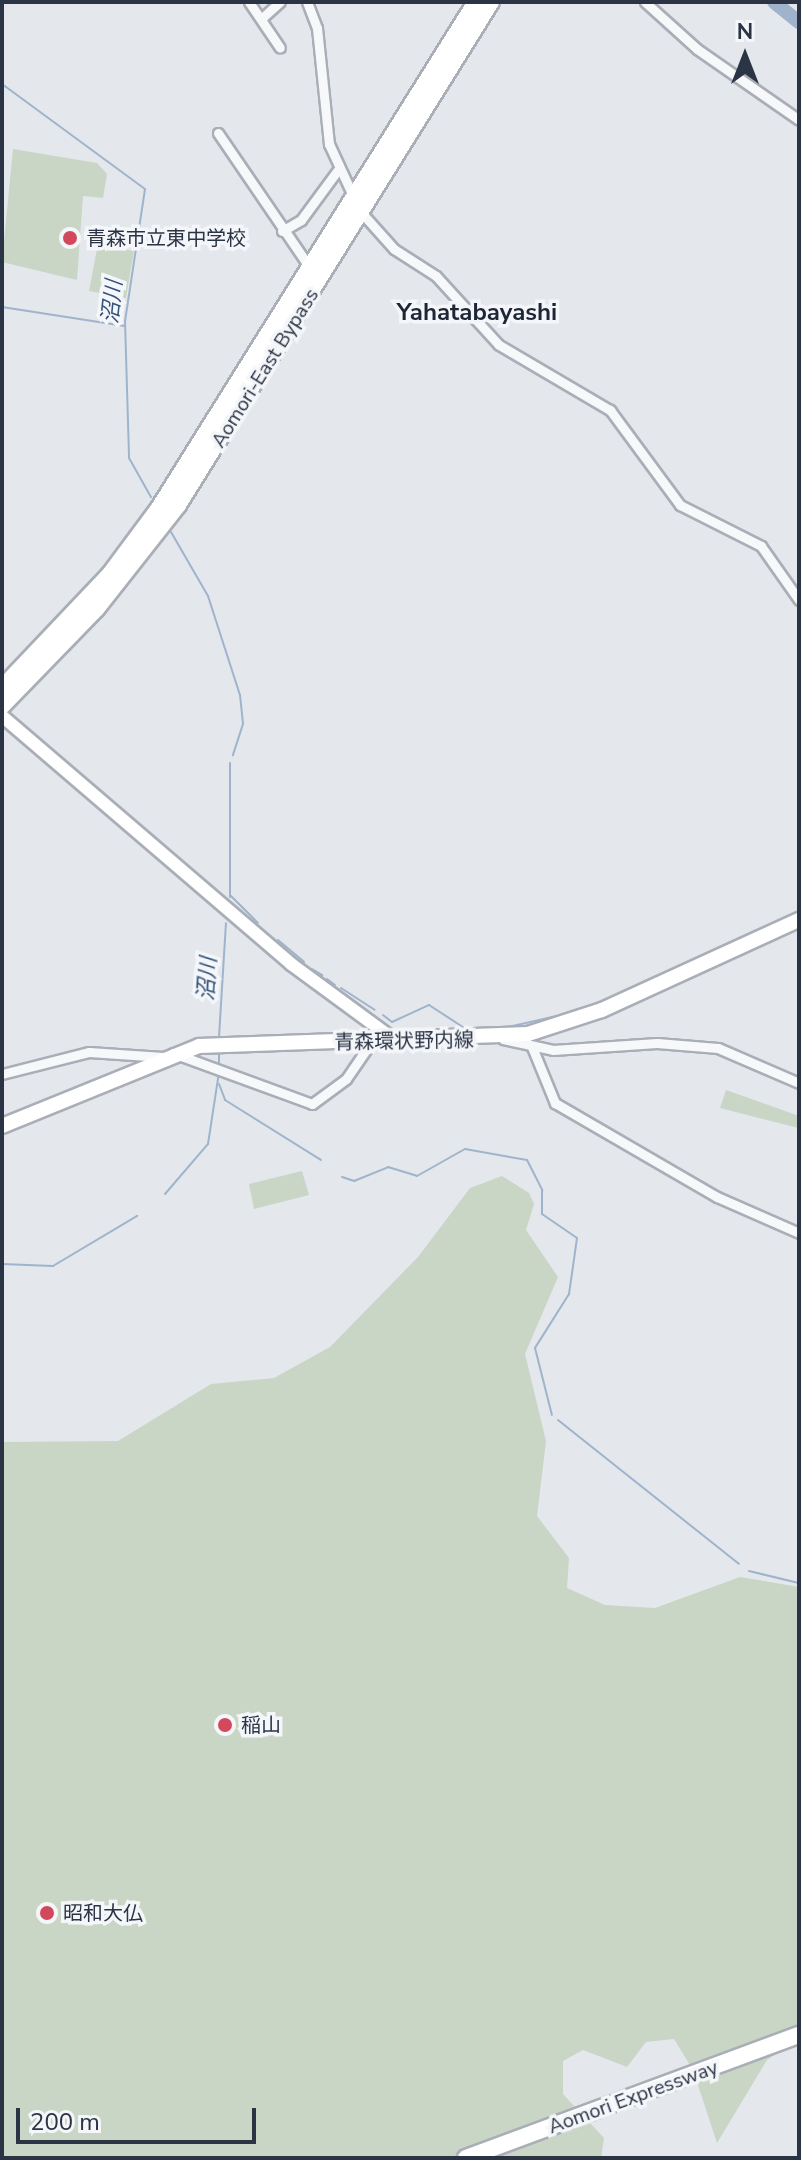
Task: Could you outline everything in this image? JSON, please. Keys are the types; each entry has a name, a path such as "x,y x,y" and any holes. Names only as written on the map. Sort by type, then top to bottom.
{"highway":[{"name":"Aomori-East Bypass","path":"2,706 97,608 167,520 476,2"},
{"name":"Aomori-East Bypass","path":"2,688 110,574 159,508 310,268 357,206 491,2"},
{"name":"Aomori Expressway","path":"466,2158 799,2035"}],"main road":[{"name":"青森環状野内線","path":"2,1126 168,1055 221,1043 370,1044 503,1039 602,1010 799,920"}],"street":[{"path":"249,2 280,48"},
{"path":"262,18 280,2"},
{"path":"307,2 337,171 357,206 394,249 436,276 499,345 610,410 680,505 761,546 799,600"},
{"path":"645,2 697,49 799,120"},
{"path":"218,133 310,268"},
{"path":"282,231 301,220 337,171"},
{"path":"2,716 291,964 398,1043"},
{"path":"503,1039 532,1047 718,1048 799,1083"},
{"path":"2,1074 89,1052 168,1055 312,1104 346,1079 370,1044"},
{"path":"532,1047 555,1103 717,1197 799,1233"}],"green space":[{"path":"13,149 97,163 107,174 103,198 83,196 77,280 2,262"},
{"path":"98,244 134,251 126,298 89,291"},
{"path":"726,1090 799,1116 799,1128 720,1108"},
{"path":"302,1171 309,1195 254,1209 249,1184"},
{"path":"502,1176 529,1193 534,1204 526,1230 558,1277 525,1354 546,1441 537,1516 569,1558 567,1588 605,1605 655,1608 740,1577 799,1587 799,2038 767,2060 717,2143 693,2070 674,2039 646,2042 627,2067 583,2050 563,2061 563,2094 604,2138 601,2158 2,2158 2,1442 118,1441 211,1384 274,1378 330,1347 418,1257 470,1188"}],"waterway":[{"path":"774,2 799,22"},
{"name":"沼川","path":"2,84 145,189 125,321 129,458 151,497"},
{"path":"2,307 125,326"},
{"name":"沼川","path":"171,532 208,596 240,695 243,724 233,755"},
{"name":"沼川","path":"230,763 230,897"},
{"path":"231,896 258,923"},
{"name":"沼川","path":"219,1037 226,923"},
{"path":"278,940 304,962"},
{"path":"312,969 322,975"},
{"path":"327,979 335,985"},
{"path":"341,988 375,1010"},
{"path":"383,1015 392,1022 429,1005 466,1029"},
{"path":"504,1028 557,1016"},
{"name":"沼川","path":"219,1052 219,1066"},
{"path":"165,1194 208,1144 219,1072"},
{"path":"219,1084 225,1100 321,1160"},
{"path":"342,1177 354,1181 388,1167 417,1176 465,1149 527,1160 542,1190 542,1214 577,1238 569,1294 535,1348 552,1415"},
{"path":"2,1264 53,1266 137,1216"},
{"path":"558,1420 739,1564"},
{"path":"749,1571 799,1583"}],"place":[{"name":"青森市立東中学校","path":"70,238"},
{"name":"稲山","path":"225,1725"},
{"name":"昭和大仏","path":"47,1913"}],"district":[{"name":"Yahatabayashi","path":"477,313"}]}
